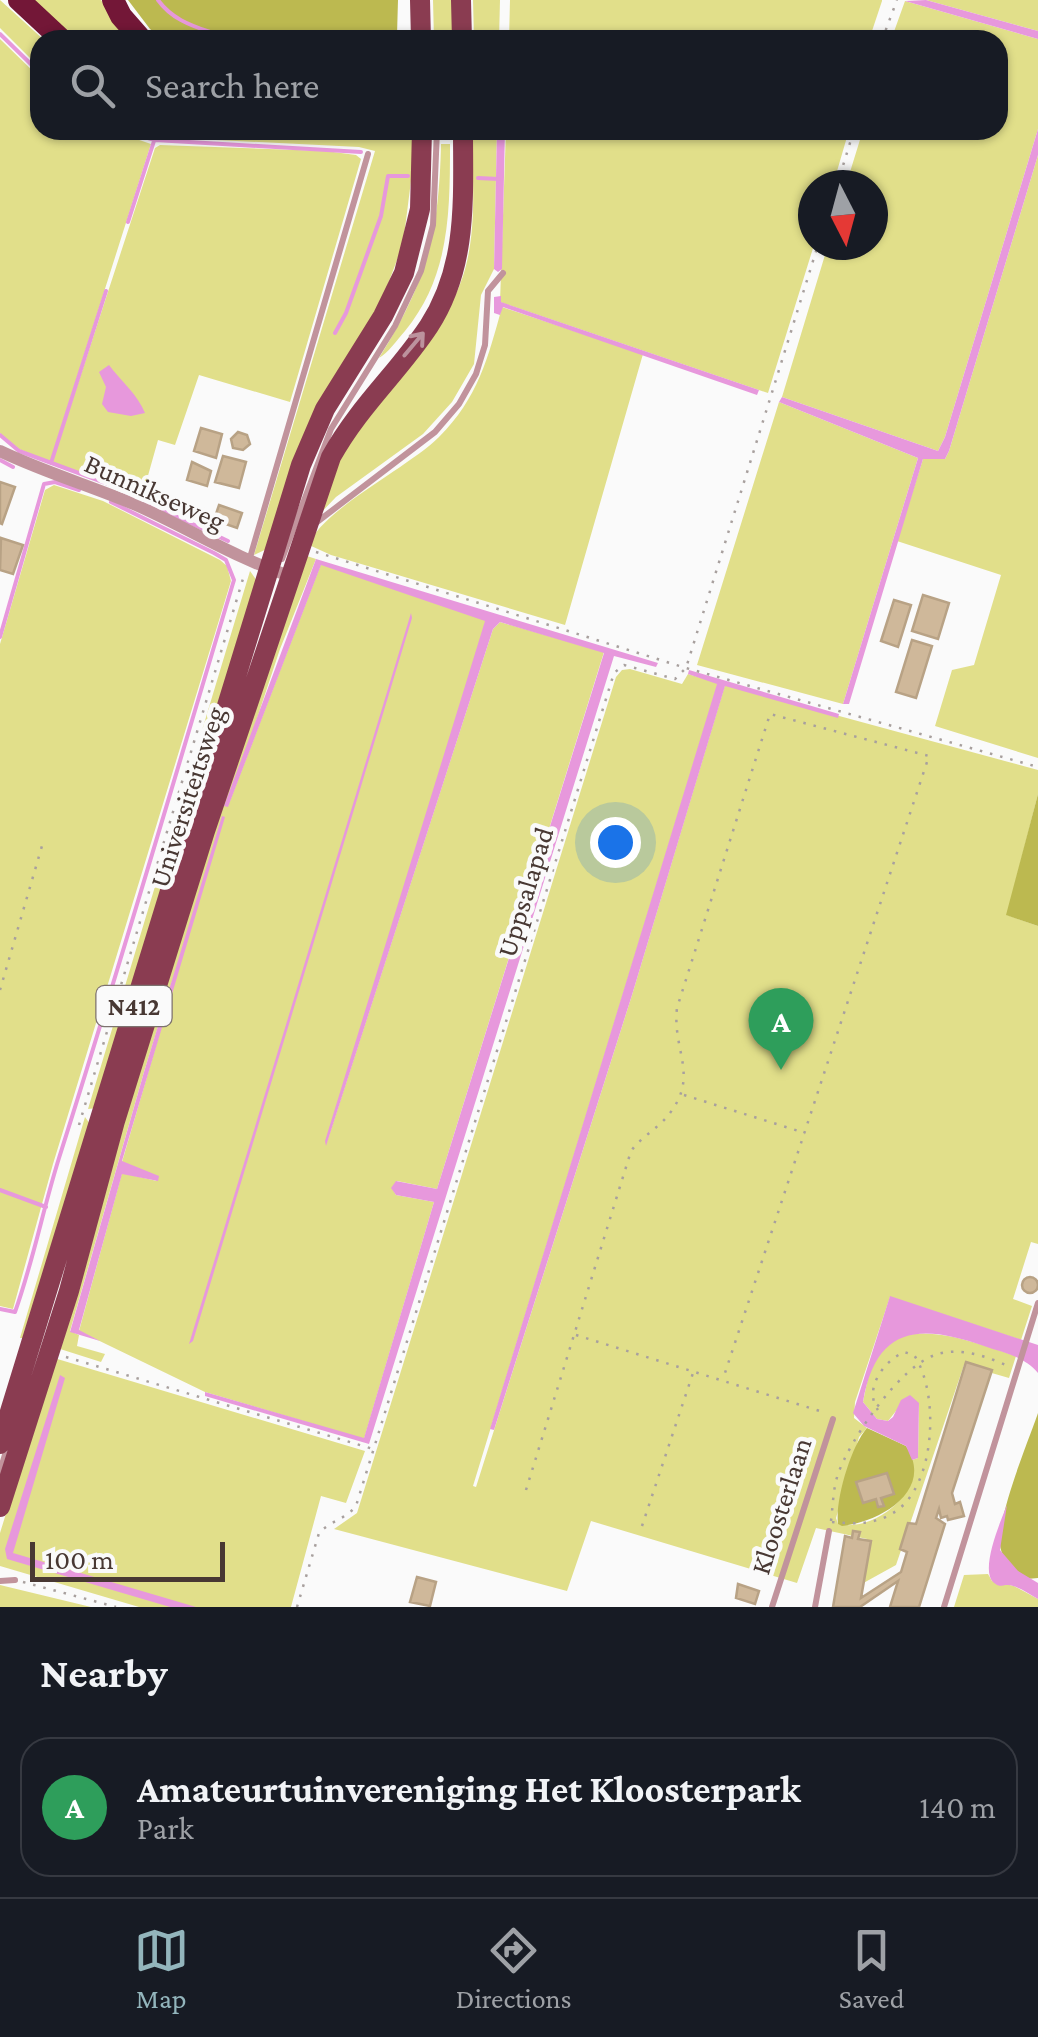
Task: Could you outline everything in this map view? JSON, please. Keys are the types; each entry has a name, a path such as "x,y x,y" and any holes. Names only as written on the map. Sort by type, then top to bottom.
{"highway":[{"path":"19,0 51,30"},
{"path":"113,0 133,30"}],"main road":[{"path":"420,0 420,30"},
{"path":"462,0 462,30"},
{"name":"Universiteitsweg","path":"292,545 318,423 404,274 420,209 422,140"},
{"name":"Universiteitsweg","path":"0,1444 271,570 292,545 331,456 352,419 426,330 449,287 463,226 463,140"},
{"name":"Universiteitsweg","path":"0,1507 50,1352 271,570"}],"street":[{"name":"Bunnikseweg","path":"0,451 140,507 271,570"}],"lane":[{"name":"Universiteitsweg","path":"292,545 331,429 395,326 421,271 436,204 437,140"},
{"path":"271,570 368,154"},
{"path":"292,545 319,519 436,432 459,404 476,374 484,345 488,291 504,273"},
{"name":"Universiteitsweg","path":"0,1472 271,570"},
{"path":"944,1607 1038,1304"},
{"name":"Kloosterlaan","path":"772,1607 833,1419"},
{"path":"815,1607 829,1531"},
{"path":"0,1581 15,1580"}],"path":[{"path":"886,30 897,0"},
{"path":"842,170 851,140"},
{"path":"686,668 813,260"},
{"path":"292,545 686,668 1038,767"},
{"path":"77,1133 271,570"},
{"name":"Uppsalapad","path":"297,1607 319,1533 356,1506 614,673 624,665 675,678 686,668"},
{"path":"526,1490 630,1151 668,1117 683,1095 686,1081 675,1023 676,1008 770,714 929,756 722,1379"},
{"path":"0,990 44,839"},
{"path":"683,1095 805,1132"},
{"path":"575,1334 826,1412 833,1419"},
{"path":"50,1352 374,1449"},
{"path":"830,1522 876,1521 896,1512 910,1497 930,1432 929,1392 914,1355 904,1352 891,1358 882,1369 872,1394 876,1412"},
{"path":"829,1531 836,1479 853,1444 897,1383 936,1354 955,1352 995,1360 1016,1370"},
{"path":"642,1526 694,1372"},
{"path":"15,1580 116,1607"}],"shaded area":[{"path":"0,0 33,30 30,58 0,28"},
{"path":"27,0 101,0 121,30 58,30"},
{"path":"128,0 398,0 397,30 150,29"},
{"path":"433,0 454,0 456,30 434,30"},
{"path":"473,0 500,0 499,30 474,30"},
{"path":"510,0 882,0 872,30 509,30"},
{"path":"926,0 1038,0 1038,31"},
{"path":"926,0 1038,31 1038,39 1008,30 905,1"},
{"path":"905,1 1006,30 895,30"},
{"path":"1008,30 1038,39 1038,129 938,451 782,397 823,260 888,260 888,170 851,170 860,140 1008,140"},
{"path":"0,39 30,68 30,140 139,140 151,144 50,462 19,449 0,433"},
{"path":"1038,129 1038,155 949,451 945,459 923,459 849,704 843,704 918,458 779,402 782,397 938,451"},
{"path":"216,140 412,140 403,244 385,292 269,548 254,555 375,151"},
{"path":"472,140 497,140 494,269 481,295 474,364 452,402 423,434 336,497 316,518 352,433 428,339 454,299 468,258"},
{"path":"497,140 505,140 502,269 494,269"},
{"path":"506,140 846,140 837,170 798,170 798,260 809,260 768,393 500,302"},
{"path":"441,144 450,144 450,169 448,219 439,266 420,310 379,358 409,305 427,256 437,205"},
{"path":"160,145 326,151 361,159 290,402 199,375 175,445 158,440 142,497 52,463 155,148"},
{"path":"1038,155 1038,758 935,726 952,670 974,665 1001,575 897,541 923,459 945,459 949,451"},
{"path":"501,296 501,302 759,390 757,395 503,307 500,315 494,313 494,297"},
{"path":"502,307 643,354 565,625 309,545 330,518 425,449 452,422 480,376"},
{"path":"109,365 145,413 131,416 108,412 102,404 106,387 99,372"},
{"path":"779,402 918,458 843,704 697,665"},
{"path":"54,485 103,501 220,560 227,566 231,581 53,1164 13,1309 0,1306 0,644 45,490"},
{"path":"304,555 316,559 280,649 228,806 321,564 486,620 326,1145 493,629 500,622 604,652 437,1189 397,1181 392,1188 396,1195 434,1202 364,1439 205,1392 79,1331 122,1173 157,1181 122,1162 223,817 70,1331 79,1335 77,1346 105,1354 101,1362 57,1348 110,1150"},
{"path":"316,559 658,663 656,667 614,656 369,1444 205,1396 205,1392 364,1438 434,1202 396,1195 391,1188 396,1181 437,1189 604,653 500,622 493,629 326,1146 485,621 321,565 228,807 224,806"},
{"path":"250,571 257,581 97,1108 88,1109"},
{"path":"411,613 193,1341 189,1344"},
{"path":"622,670 682,684 688,674 718,683 473,1486 476,1487 632,995 725,685 1038,770 1038,794 1007,915 1038,926 1038,1244 1031,1242 1013,1299 1032,1306 1021,1340 890,1297 855,1402 854,1418 867,1428 859,1437 836,1518 838,1524 865,1523 891,1509 909,1487 912,1460 918,1458 919,1403 896,1411 888,1421 877,1419 863,1402 876,1357 888,1343 904,1336 942,1335 1016,1356 1009,1378 964,1365 896,1565 858,1586 867,1539 816,1528 797,1583 591,1521 567,1591 334,1529 357,1513 616,677"},
{"path":"689,670 839,714 838,718 725,686 632,995 494,1430 490,1429 717,684 688,674"},
{"path":"1038,794 1038,926 1006,915"},
{"path":"222,816 225,817 122,1161 159,1176 158,1181 122,1174 79,1330 100,1341 70,1332"},
{"path":"85,1117 93,1128 26,1338 20,1338"},
{"path":"890,1296 1038,1345 1038,1373 1013,1356 940,1334 904,1337 890,1345 869,1377 863,1402 877,1419 888,1421 901,1400 910,1395 919,1403 918,1458 912,1460 906,1446 864,1426 853,1413"},
{"path":"54,1358 365,1451 346,1503 321,1496 291,1607 139,1607 0,1566 0,1533"},
{"path":"60,1375 65,1378 13,1553 196,1607 170,1607 7,1559 5,1549"},
{"path":"1038,1413 1038,1578 1027,1579 1005,1559 1000,1538 1007,1503"},
{"path":"867,1428 906,1446 914,1476 909,1490 887,1511 842,1526 838,1524 838,1514 842,1488 855,1447"},
{"path":"1007,1505 1000,1550 1018,1571 1038,1583 1038,1599 1016,1587 997,1585 990,1576 993,1544"},
{"path":"988,1574 992,1581 1014,1586 1038,1599 1038,1607 954,1607 964,1575"},
{"path":"0,1585 91,1607 0,1607"}],"building":[{"path":"201,428 222,434 216,458 194,451"},
{"path":"238,432 247,435 250,444 243,450 233,448 231,439"},
{"path":"223,456 246,462 239,488 215,482"},
{"path":"192,462 211,471 207,486 187,480"},
{"path":"0,482 15,487 2,524 0,523"},
{"path":"219,505 242,513 237,528 214,520"},
{"path":"1,538 23,545 13,574 0,570"},
{"path":"923,595 949,603 938,639 912,631"},
{"path":"894,600 911,605 898,647 881,641"},
{"path":"912,640 932,646 916,698 896,692"},
{"path":"1030,1277 1038,1285 1030,1293 1022,1285"},
{"path":"966,1362 992,1370 952,1493 964,1516 948,1520 947,1516 941,1518 939,1509 936,1518 945,1524 919,1607 890,1607 898,1581 860,1607 833,1607 845,1536 852,1538 853,1531 860,1532 858,1539 871,1541 861,1598 901,1572 907,1552 900,1549 908,1523 916,1524"},
{"path":"887,1473 894,1494 881,1498 884,1506 878,1507 876,1499 863,1503 856,1482"},
{"path":"417,1577 436,1582 430,1606 410,1602"},
{"path":"738,1584 759,1591 755,1604 736,1598"}],"waterway":[{"path":"158,0 181,20 205,30"},
{"path":"0,34 30,63"},
{"path":"155,140 361,152"},
{"path":"128,222 154,141"},
{"path":"335,333 381,216 388,176 408,176"},
{"path":"478,178 499,179"},
{"path":"51,463 106,291"},
{"path":"0,435 19,451 111,485 228,541"},
{"path":"0,460 13,467"},
{"path":"0,637 44,484 55,482 79,490"},
{"path":"0,1309 15,1312 234,580 226,560 111,502"},
{"path":"0,1190 46,1207"}],"place":[{"name":"Amateurtuinvereniging Het Kloosterpark","path":"781,1070"}]}
